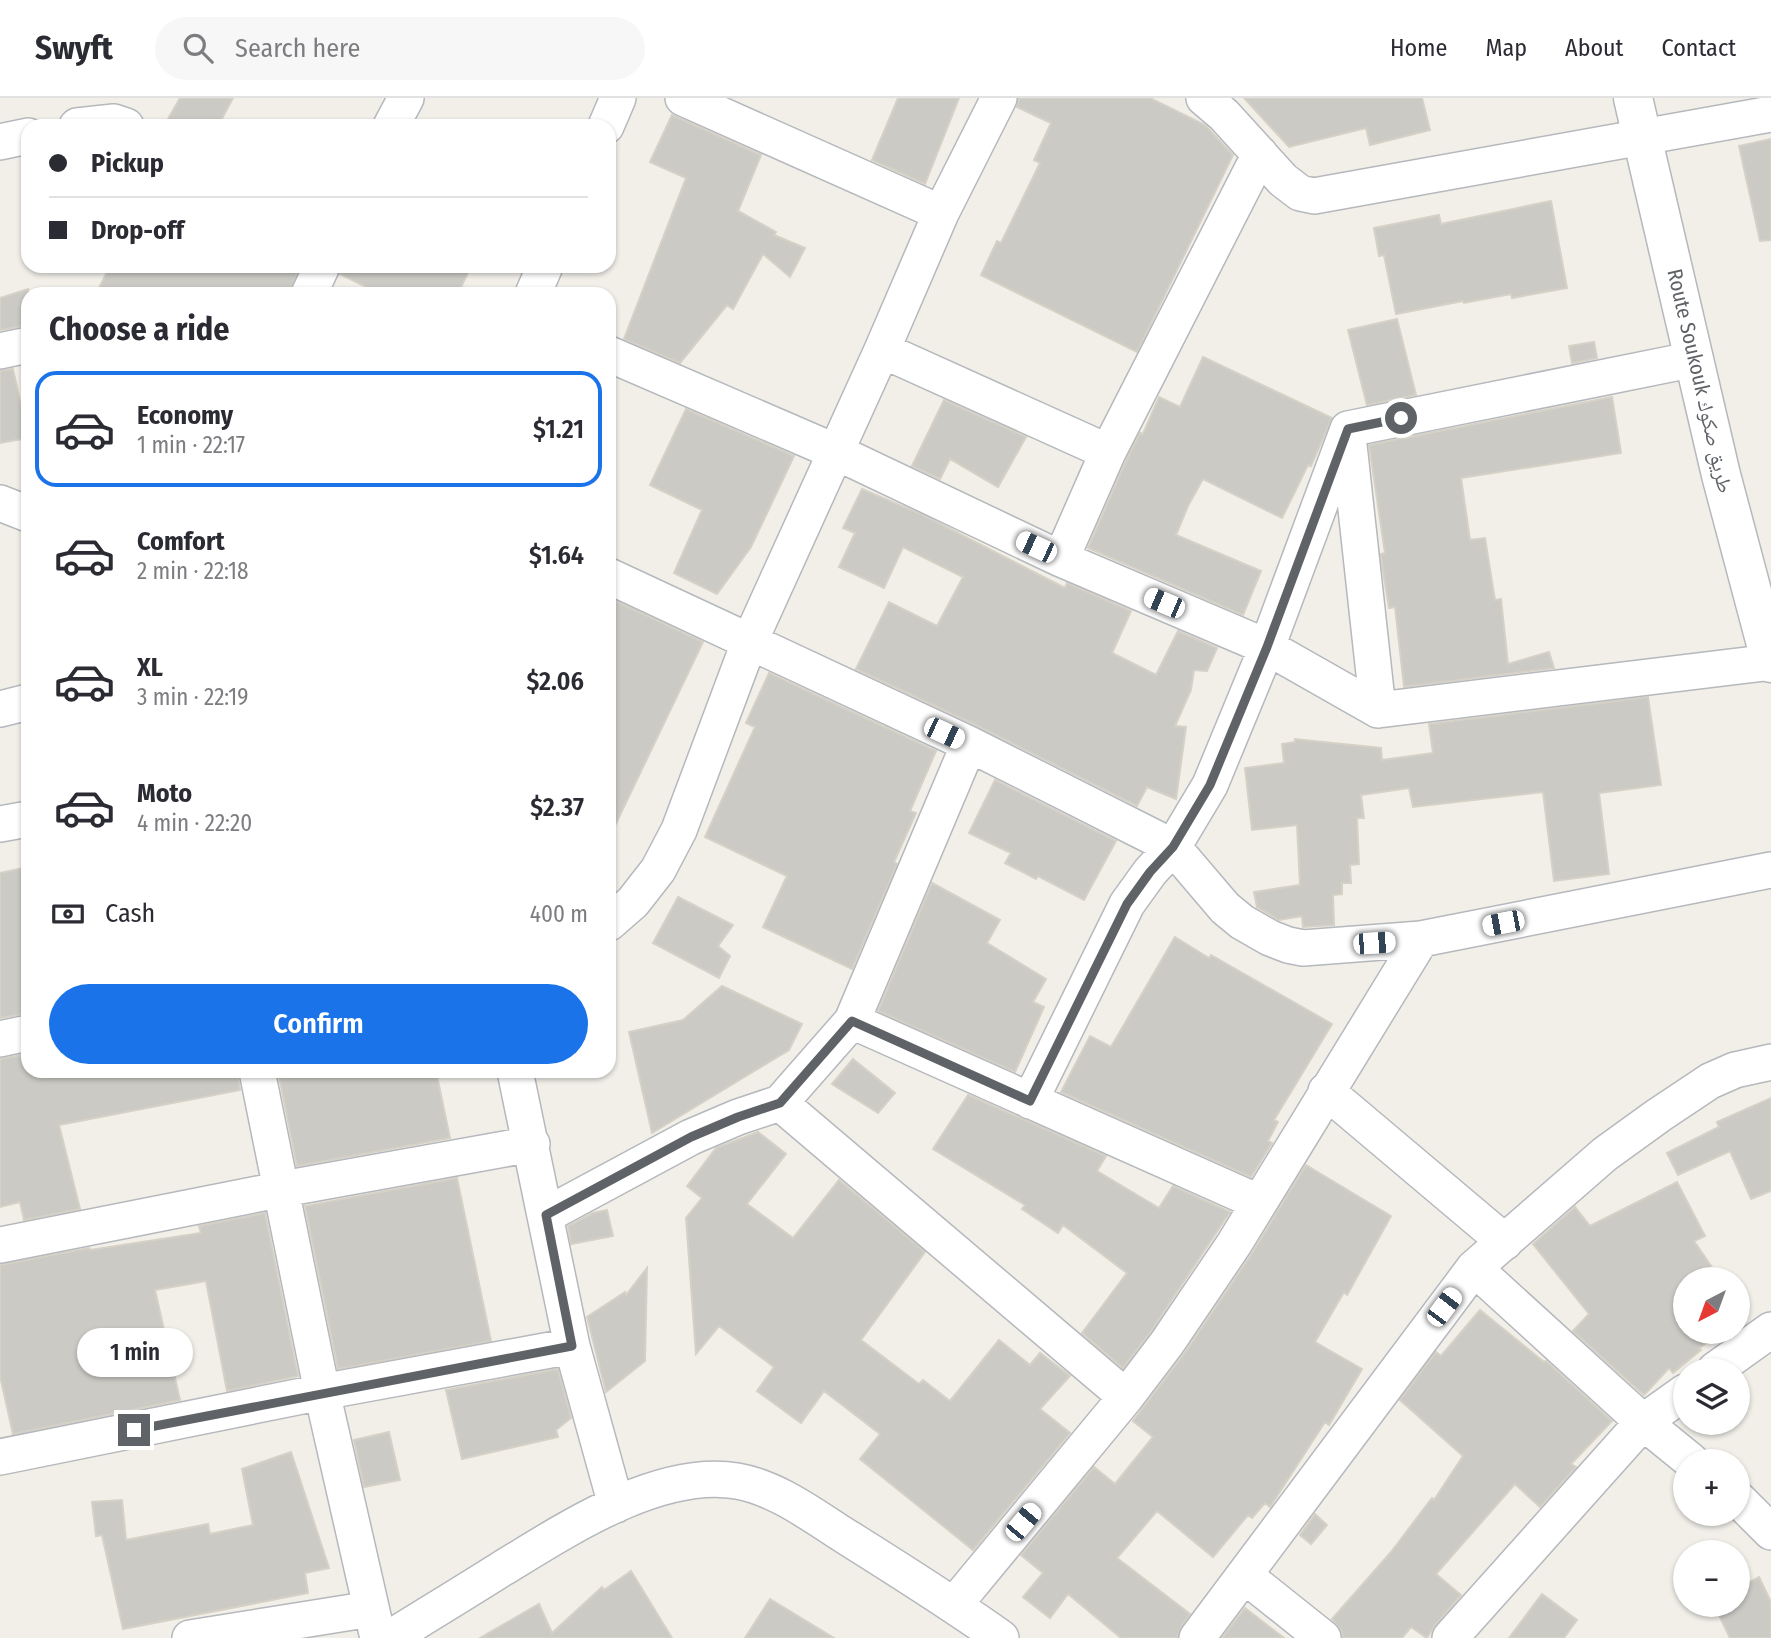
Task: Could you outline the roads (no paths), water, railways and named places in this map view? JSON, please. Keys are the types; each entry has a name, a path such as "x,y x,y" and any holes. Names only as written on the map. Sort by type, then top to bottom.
{"street":[{"path":"394,119 405,98"},
{"path":"609,119 618,98"},
{"path":"683,98 941,213"},
{"path":"616,917 633,902 658,870 679,830 749,643 941,213 999,98"},
{"path":"1204,98 1224,115 1283,180 1300,193 1314,196 1771,114"},
{"name":"Route Soukouk طريق صكوك","path":"1633,98 1721,475 1771,662"},
{"path":"0,142 21,138"},
{"path":"1062,559 1108,452 1260,154"},
{"path":"0,351 21,346"},
{"path":"882,350 1108,452"},
{"path":"616,357 836,452 1062,559 1267,647 1378,710 1771,662"},
{"path":"1348,429 1695,359"},
{"path":"1030,1101 1127,904 1150,872 1173,847 1210,785 1267,647 1348,429"},
{"path":"1348,429 1378,710"},
{"path":"0,503 21,511"},
{"path":"616,579 969,744 1173,847 1225,908 1242,922 1288,945 1303,948 1421,939 1771,870"},
{"path":"0,709 21,704"},
{"path":"546,1215 691,1137 780,1103 852,1021 969,744"},
{"path":"0,824 21,820"},
{"path":"954,1605 1126,1397 1167,1343 1234,1244 1421,939"},
{"path":"852,1021 1258,1202"},
{"path":"0,1039 21,1034"},
{"path":"1197,1638 1474,1268 1605,1154 1669,1108 1710,1081 1735,1070 1771,1062"},
{"path":"190,1638 374,1623 322,1392 259,1078"},
{"path":"517,1078 572,1346 616,1505"},
{"path":"1326,1091 1505,1242"},
{"path":"780,1103 1126,1397"},
{"path":"0,1245 283,1189 532,1144"},
{"path":"1474,1268 1676,1449"},
{"path":"1732,1358 1771,1330"},
{"path":"0,1457 322,1392 572,1346"},
{"path":"1450,1638 1643,1422 1673,1401"},
{"path":"390,1638 564,1529 616,1505 667,1486 707,1479 739,1481 795,1505 954,1605 1001,1638"},
{"path":"1750,1511 1771,1532"},
{"path":"1244,1576 1323,1638"}]}
